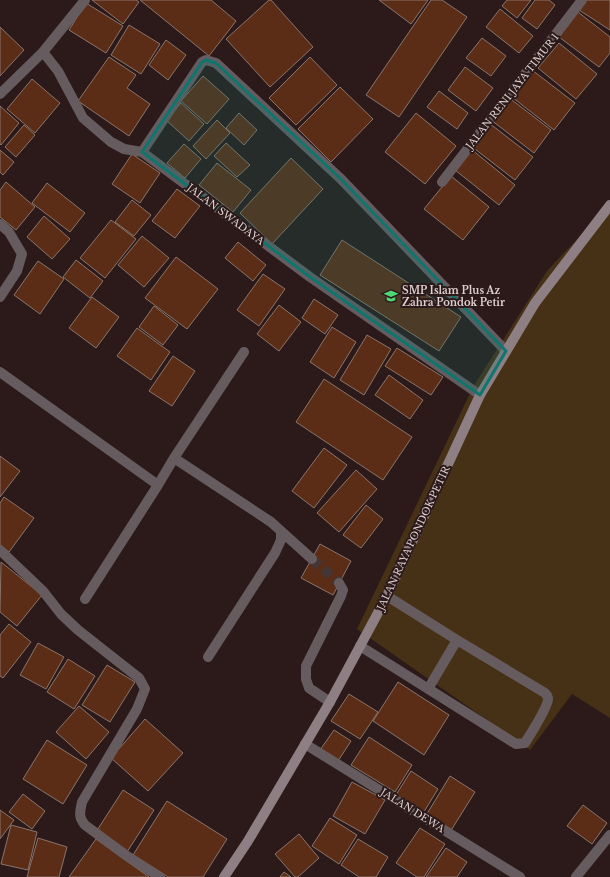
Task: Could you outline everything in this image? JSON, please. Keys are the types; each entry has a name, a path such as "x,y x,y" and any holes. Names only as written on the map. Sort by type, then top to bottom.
{"main road":[{"name":"JALAN RAYA PONDOK PETIR","path":"224,877 248,841 330,702 387,596 480,395 535,303 610,205"}],"street":[{"path":"0,94 43,52 85,0"},
{"name":"JALAN RENI JAYA TIMUR 1","path":"442,182 582,0"},
{"name":"JALAN SWADAYA","path":"43,52 58,71 83,118 111,142 124,148 142,152 310,277 480,395"},
{"path":"142,152 202,62 206,60 216,63 341,179 506,351"},
{"path":"0,224 9,232 22,254 17,271 0,297"},
{"path":"85,599 174,458 244,352"},
{"path":"0,372 158,485"},
{"path":"174,458 265,518 312,559"},
{"path":"208,657 275,553 281,540 281,531"},
{"path":"1,554 43,591 61,614 78,630 139,678 145,689 138,709 82,802 80,820 85,826 127,856 160,877"},
{"path":"330,702 309,688 306,679 306,666 341,596 343,590 339,583"},
{"path":"360,646 516,744 526,743 548,701 548,697 545,693 387,596"},
{"path":"428,689 457,640"},
{"name":"JALAN DEWA","path":"305,744 520,877"},
{"path":"576,877 610,835"}],"highlighted area":[{"path":"206,60 216,63 341,179 506,351 480,395 310,277 142,152 202,62"}],"shaded area":[{"path":"610,204 610,718 572,694 530,750 357,629 473,387 547,271"}],"building":[{"path":"92,0 136,0 139,2 123,24"},
{"path":"140,0 211,0 236,21 209,56"},
{"path":"269,0 271,0 313,47 270,87 226,39"},
{"path":"379,0 428,0 411,24"},
{"path":"431,0 442,0 467,17 399,117 366,95"},
{"path":"507,0 531,0 517,18 502,6"},
{"path":"535,0 549,0 555,5 537,29 522,18"},
{"path":"586,0 610,0 610,30 579,10"},
{"path":"86,3 123,26 106,53 69,30"},
{"path":"500,9 533,36 519,53 486,27"},
{"path":"578,12 610,37 610,53 599,67 559,37"},
{"path":"129,25 160,44 141,74 111,55"},
{"path":"0,27 24,50 0,76"},
{"path":"482,38 506,56 491,76 466,58"},
{"path":"166,40 186,55 168,80 149,65"},
{"path":"559,43 597,74 576,99 538,68"},
{"path":"109,57 136,75 127,88 150,104 129,136 78,101"},
{"path":"310,57 337,85 296,125 269,98"},
{"path":"465,67 493,88 476,111 448,90"},
{"path":"532,70 575,103 554,130 512,97"},
{"path":"203,76 229,99 207,124 181,101"},
{"path":"32,79 60,103 35,133 7,109"},
{"path":"340,87 373,119 331,162 298,129"},
{"path":"439,91 468,113 457,129 427,107"},
{"path":"508,97 551,130 534,153 491,120"},
{"path":"181,103 204,124 189,141 166,120"},
{"path":"0,106 19,123 1,145 0,144"},
{"path":"239,113 257,130 244,145 226,128"},
{"path":"416,113 456,146 425,184 385,152"},
{"path":"217,120 230,133 206,159 193,146"},
{"path":"489,123 533,157 515,180 471,146"},
{"path":"24,125 35,135 16,157 5,147"},
{"path":"226,143 250,165 237,177 214,156"},
{"path":"184,144 201,159 185,178 167,163"},
{"path":"471,149 515,185 499,205 455,170"},
{"path":"0,150 14,162 3,175 0,172"},
{"path":"132,154 160,173 140,203 112,184"},
{"path":"291,158 323,189 272,244 240,213"},
{"path":"217,163 251,190 233,212 199,185"},
{"path":"451,176 489,207 463,240 424,209"},
{"path":"6,182 35,207 16,230 0,217 0,190"},
{"path":"47,183 85,213 70,232 32,203"},
{"path":"177,189 200,206 175,238 152,221"},
{"path":"132,200 151,215 134,236 115,222"},
{"path":"44,216 70,239 52,259 27,237"},
{"path":"111,220 136,239 105,278 80,258"},
{"path":"142,236 169,258 144,287 118,265"},
{"name":"SMP Islam Plus Az Zahra Pondok Petir","path":"342,240 461,317 439,351 320,275"},
{"path":"238,242 266,265 253,281 225,258"},
{"path":"176,257 218,289 187,329 145,298"},
{"path":"76,260 103,281 90,298 63,277"},
{"path":"38,261 64,279 40,314 14,295"},
{"path":"263,274 285,289 259,326 237,310"},
{"path":"92,297 119,317 96,348 69,328"},
{"path":"314,299 338,315 325,334 302,318"},
{"path":"279,305 301,322 279,351 257,334"},
{"path":"154,306 178,325 163,345 139,327"},
{"path":"332,327 356,342 334,378 310,362"},
{"path":"137,328 170,352 151,380 117,356"},
{"path":"367,335 391,349 364,395 340,380"},
{"path":"397,348 443,377 431,395 385,366"},
{"path":"173,356 195,371 172,406 149,391"},
{"path":"389,375 423,400 410,419 375,395"},
{"path":"324,379 412,437 383,480 296,422"},
{"path":"324,448 347,465 314,508 292,491"},
{"path":"0,456 20,471 0,497"},
{"path":"356,470 377,489 339,532 317,513"},
{"path":"4,497 34,518 9,552 0,545 0,503"},
{"path":"366,505 383,519 361,548 343,535"},
{"path":"320,544 351,561 333,595 301,578"},
{"path":"1,562 42,595 17,626 0,612"},
{"path":"9,624 31,642 3,678 0,676 0,635"},
{"path":"38,643 64,657 46,689 20,675"},
{"path":"68,659 95,676 74,709 47,692"},
{"path":"107,665 135,682 110,722 82,705"},
{"path":"398,682 449,715 424,755 373,721"},
{"path":"349,694 378,712 360,739 331,721"},
{"path":"79,706 109,732 86,759 56,732"},
{"path":"145,719 183,753 148,791 111,758"},
{"path":"334,730 351,741 338,761 320,750"},
{"path":"369,737 412,765 395,792 351,765"},
{"path":"47,740 87,765 63,804 23,779"},
{"path":"411,771 438,789 422,815 394,798"},
{"path":"450,776 475,792 450,832 425,817"},
{"path":"352,782 385,800 365,834 333,816"},
{"path":"123,790 154,810 127,852 96,832"},
{"path":"23,794 45,811 32,829 9,812"},
{"path":"167,801 227,839 203,877 168,877 133,855"},
{"path":"583,805 607,823 592,844 567,826"},
{"path":"0,810 14,820 0,839"},
{"path":"330,818 357,835 339,864 312,846"},
{"path":"11,825 37,832 28,870 1,864"},
{"path":"420,828 445,844 424,877 417,877 396,863"},
{"path":"299,834 319,858 298,877 295,877 275,854"},
{"path":"38,838 67,847 59,877 27,877"},
{"path":"96,839 149,877 69,877"},
{"path":"358,839 388,857 376,877 359,877 341,865"},
{"path":"446,848 467,862 457,877 426,877"},
{"path":"284,872 291,877 280,877"}],"tunnel":[{"path":"312,559 339,583"}],"place":[{"name":"SMP Islam Plus Az Zahra Pondok Petir","path":"391,296"}]}
